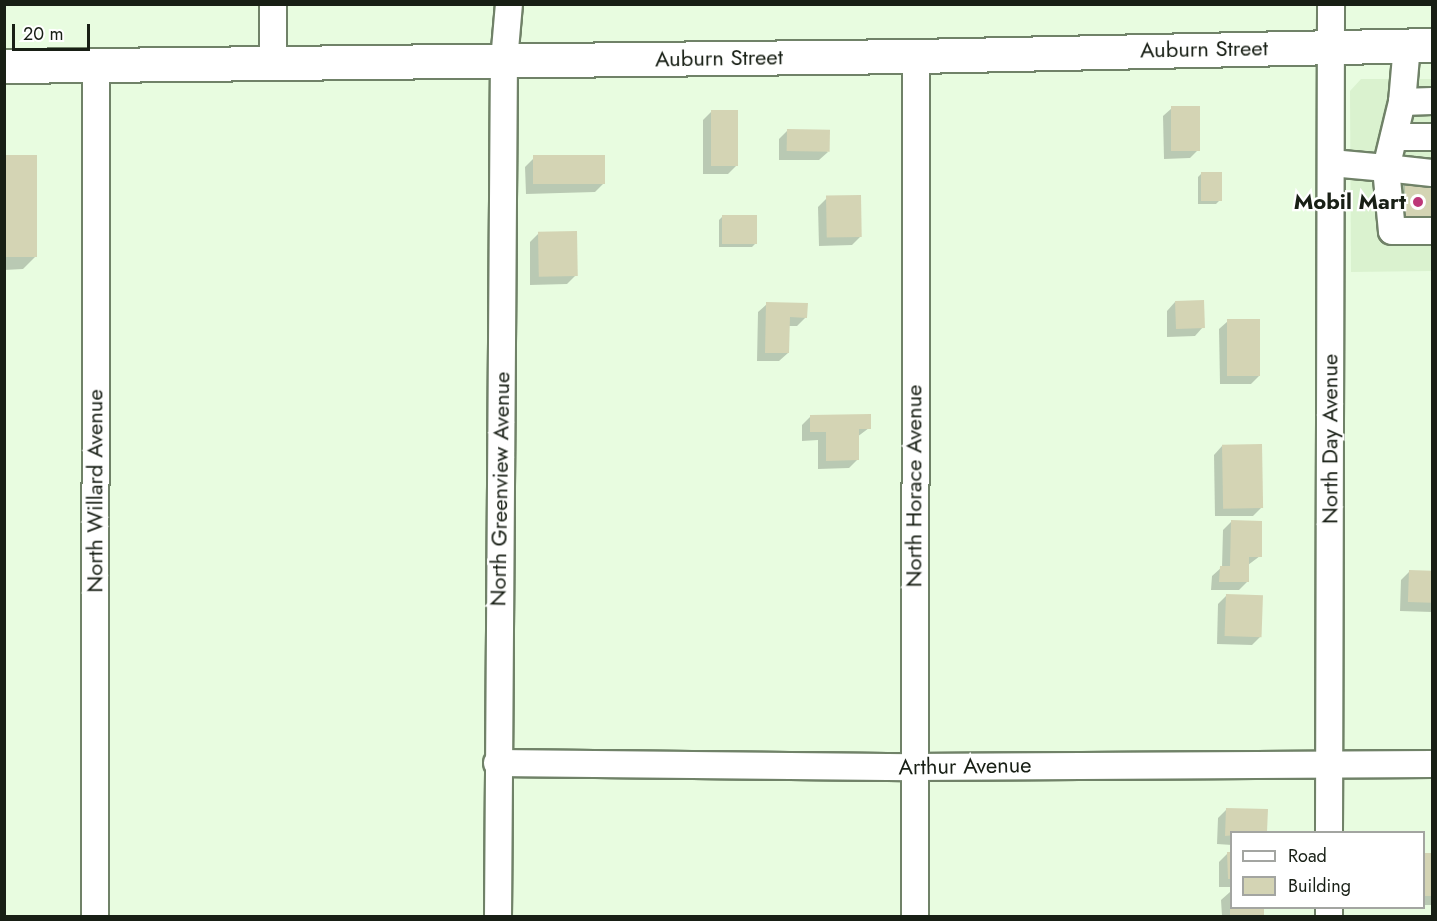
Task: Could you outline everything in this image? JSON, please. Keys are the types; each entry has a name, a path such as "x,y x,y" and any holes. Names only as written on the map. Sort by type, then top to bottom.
{"main road":[{"name":"Auburn Street","path":"4,66 273,61 916,56 1420,45"}],"street":[{"path":"273,4 273,61"},
{"name":"North Greenview Avenue","path":"498,916 497,763 504,61 508,4"},
{"name":"North Day Avenue","path":"1329,831 1331,4"},
{"path":"1420,45 1402,102 1386,168 1392,231 1432,231"},
{"name":"North Horace Avenue","path":"915,916 912,767 916,56"},
{"name":"North Willard Avenue","path":"94,916 96,66"},
{"path":"1402,102 1432,101"},
{"path":"1394,137 1432,137"},
{"path":"1331,163 1432,172"},
{"name":"Arthur Avenue","path":"497,763 912,767 1328,762 1432,764"}],"shaded area":[{"path":"1361,79 1432,79 1432,271 1351,272 1350,91"}],"building":[{"path":"1171,106 1200,106 1200,151 1171,151"},
{"path":"711,110 738,110 738,166 711,166"},
{"path":"787,129 830,130 830,152 787,151"},
{"path":"4,155 37,155 37,257 4,257"},
{"path":"533,155 605,155 605,184 533,184"},
{"path":"1201,172 1222,172 1222,201 1201,201"},
{"name":"Mobil Mart","path":"1405,180 1432,180 1432,224 1405,224"},
{"path":"861,195 862,237 827,238 826,196"},
{"path":"722,215 757,215 757,244 722,244"},
{"path":"577,231 578,276 539,277 538,232"},
{"path":"1204,300 1205,328 1176,329 1175,301"},
{"path":"766,302 808,303 807,318 790,317 789,353 765,353"},
{"path":"1227,319 1260,319 1260,376 1227,376"},
{"path":"871,414 871,429 859,429 859,460 826,461 826,432 810,432 810,415"},
{"path":"1262,444 1263,508 1223,509 1222,445"},
{"path":"1231,520 1262,521 1262,557 1249,557 1249,582 1219,582 1220,566 1230,566"},
{"path":"1409,570 1432,571 1431,603 1408,602"},
{"path":"1226,594 1263,595 1262,637 1225,636"},
{"path":"1226,808 1268,809 1267,831 1230,831 1230,836 1225,836"},
{"path":"1227,852 1230,852 1230,879 1228,879"},
{"path":"1425,853 1432,853 1432,896 1425,896"},
{"path":"1230,909 1264,909 1264,916 1230,916"}],"place":[{"name":"Mobil Mart","path":"1418,202"}]}
